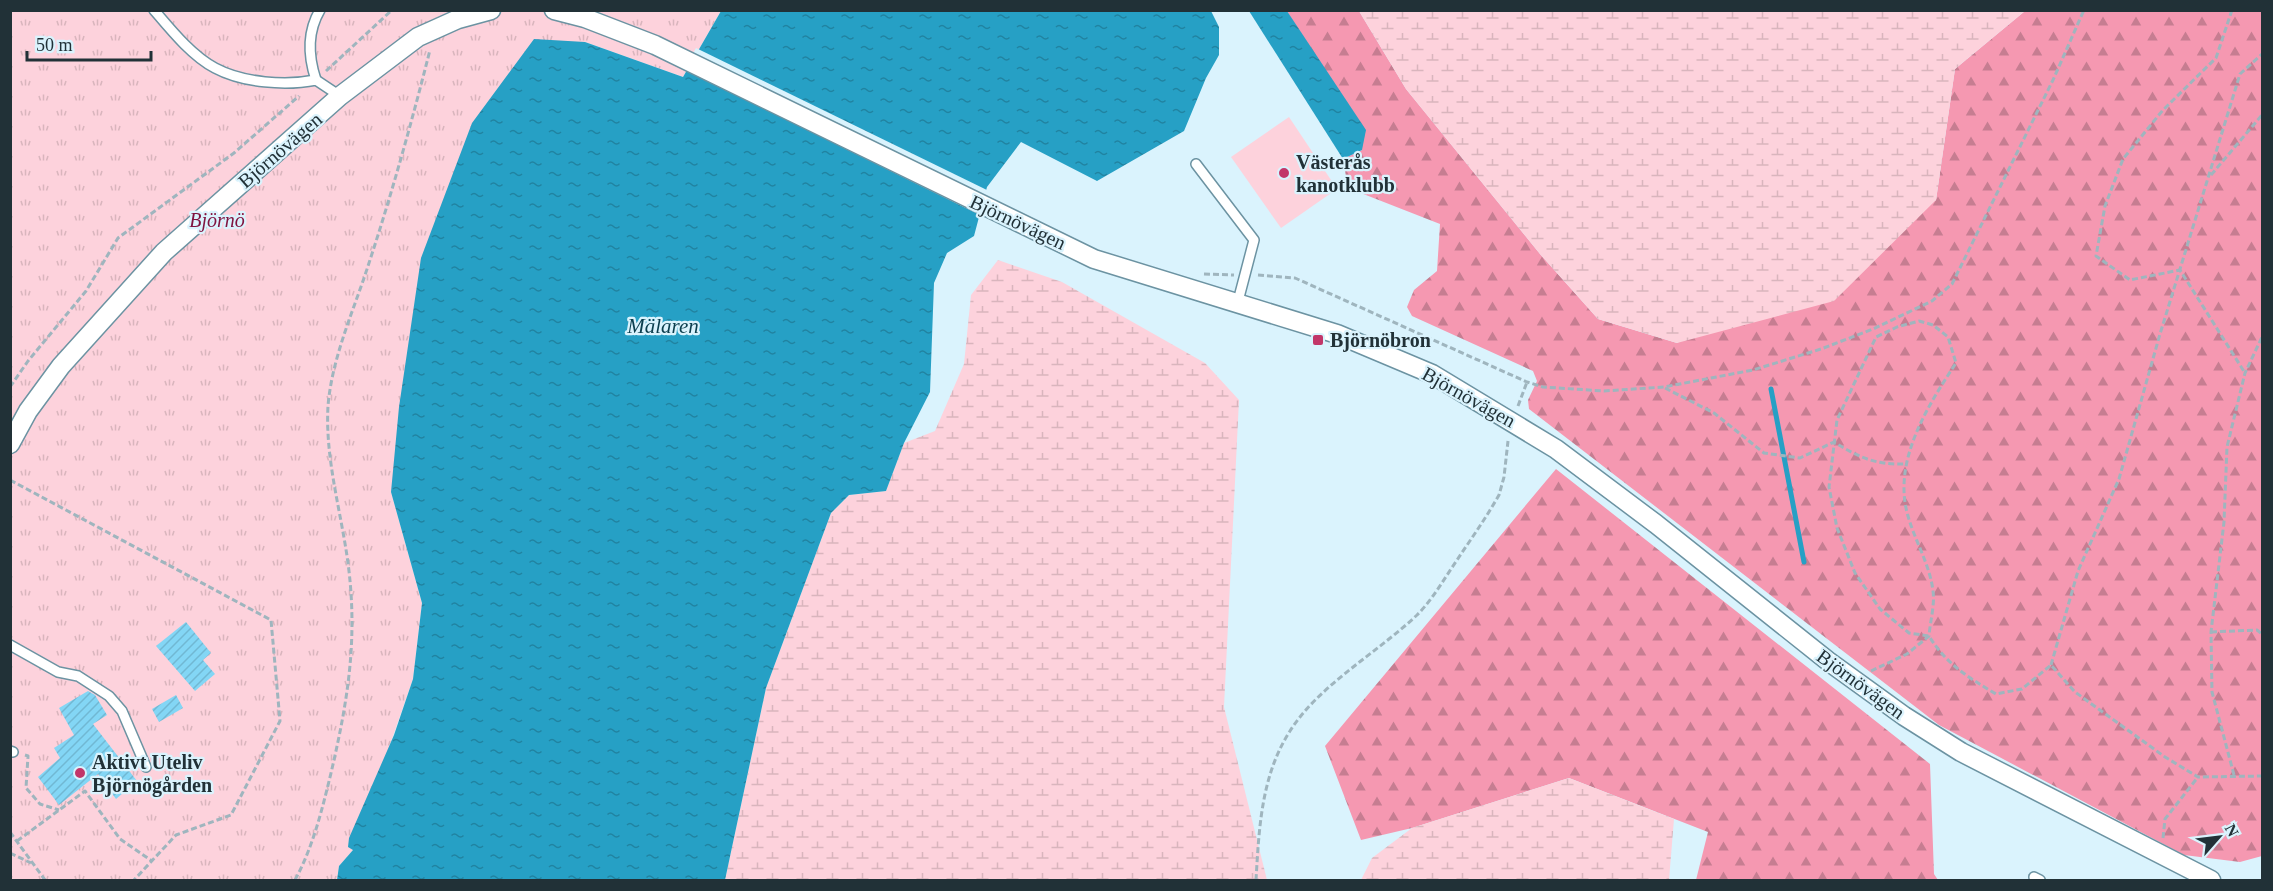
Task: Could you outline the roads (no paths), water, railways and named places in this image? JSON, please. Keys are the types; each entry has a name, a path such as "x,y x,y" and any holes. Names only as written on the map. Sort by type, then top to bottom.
{"street":[{"name":"Björnövägen","path":"10,444 28,411 62,366 164,252 340,96 432,28 491,10"},
{"name":"Björnövägen","path":"554,10 585,18 655,45 1094,259 1337,334 1432,374 1512,420 1556,449 1656,524 1854,680 1960,752 2161,857 2211,880"}],"lane":[{"path":"154,10 194,51 215,68 264,81 300,83 316,80"},
{"path":"320,10 312,25 309,50 316,80 340,96"},
{"path":"1196,164 1254,240 1237,305"},
{"path":"10,645 58,672 78,676 109,696 122,711 146,767"}],"water":[{"name":"Mälaren","path":"721,11 1211,11 1219,27 1219,55 1206,78 1184,131 1097,181 1021,142 987,187 974,236 947,253 934,283 930,392 904,443 886,491 849,495 831,513 766,688 725,880 337,880 339,866 353,850 348,847 349,838 394,735 413,679 422,603 391,492 399,407 421,258 472,123 534,39 585,42 683,77"},
{"path":"1249,11 1287,11 1366,130 1362,150 1343,159"}],"waterway":[{"path":"1771,389 1804,562"}],"place":[{"name":"Västerås kanotklubb","path":"1284,173"},
{"name":"Björnöbron","path":"1318,340"},
{"name":"Aktivt Uteliv Björnögården","path":"80,773"}],"park label":[{"name":"Björnö","path":"217,220"}]}
